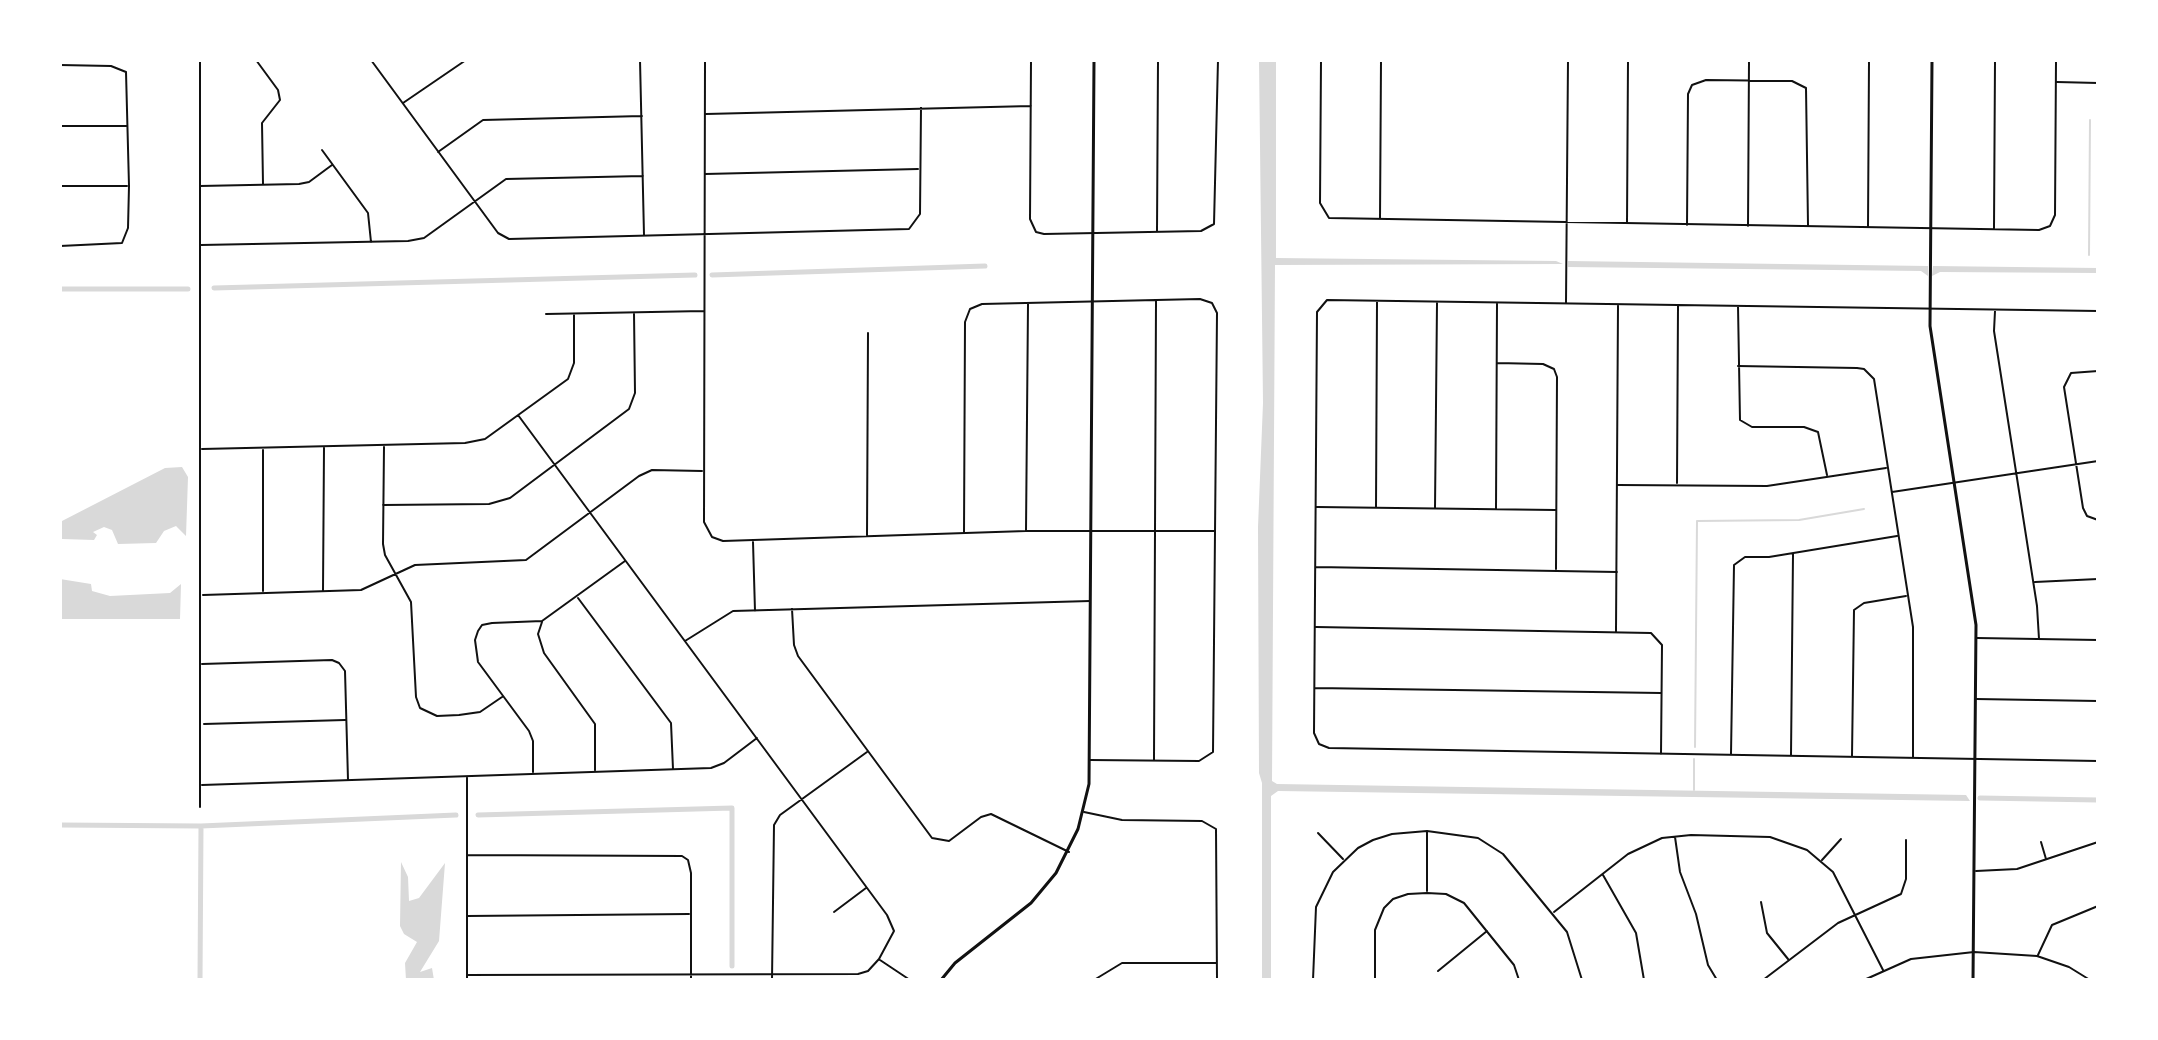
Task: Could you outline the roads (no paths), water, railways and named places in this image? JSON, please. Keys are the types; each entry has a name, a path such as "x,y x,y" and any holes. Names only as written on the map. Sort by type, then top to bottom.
{"street":[{"path":"78,60 78,65"},
{"path":"200,60 200,807"},
{"path":"256,60 278,90 280,100 262,123 263,184"},
{"path":"371,60 504,238 912,227 920,214 921,108"},
{"path":"402,103 466,60"},
{"path":"640,60 644,235"},
{"path":"705,60 704,522 712,537 723,541 753,541 1026,531 1215,531"},
{"path":"1031,60 1031,226 1044,234 1201,231 1214,224 1218,60"},
{"path":"941,980 955,963 1031,903 1069,852 1084,812 1090,760 1094,60"},
{"path":"1157,231 1158,60"},
{"path":"1321,60 1320,203 1324,214 1340,220 2039,230 2050,226 2055,215 2056,60"},
{"path":"1380,221 1381,60"},
{"path":"1566,303 1568,60"},
{"path":"1627,224 1628,60"},
{"path":"1748,226 1749,60"},
{"path":"1868,227 1869,60"},
{"path":"1932,60 1930,309 1976,638 1973,980"},
{"path":"1994,229 1995,60"},
{"path":"60,65 111,66 126,72 129,186 125,240 117,245 60,246"},
{"path":"1687,225 1688,94 1692,85 1706,80 1748,80 1804,84 1809,93 1808,227"},
{"path":"2056,82 2098,83"},
{"path":"705,114 1031,106"},
{"path":"438,152 483,120 642,116"},
{"path":"60,126 128,126"},
{"path":"322,150 368,213 371,243"},
{"path":"200,186 309,182 332,165"},
{"path":"705,174 920,169"},
{"path":"200,245 371,243 424,238 499,181 511,178 643,176"},
{"path":"60,186 129,186"},
{"path":"964,533 965,322 970,309 982,304 1093,301 1200,299 1212,303 1217,313 1214,743 1209,756 1199,761 1090,760"},
{"path":"1154,760 1156,300"},
{"path":"2098,311 1327,300 1320,304 1317,312 1314,627 1314,733 1319,744 1329,748 2098,761"},
{"path":"1376,507 1377,301"},
{"path":"1435,508 1437,302"},
{"path":"1496,510 1497,302"},
{"path":"1026,531 1028,303"},
{"path":"1616,632 1618,304"},
{"path":"1677,486 1678,305"},
{"path":"1738,306 1740,420 1752,427 1804,427 1818,432 1827,477"},
{"path":"1995,310 1994,331 2034,583 2039,639"},
{"path":"546,314 704,311"},
{"path":"383,505 500,502 629,409 634,401 634,313"},
{"path":"201,449 384,445 485,439 568,379 573,372 574,314"},
{"path":"867,536 868,333"},
{"path":"1497,363 1543,364 1556,373 1556,571"},
{"path":"1738,366 1857,368 1871,373 1913,627 1913,758"},
{"path":"2098,371 2076,371 2068,376 2064,387 2087,516 2098,520"},
{"path":"467,975 858,974 868,971 879,959 893,935 894,924 518,415"},
{"path":"384,445 383,544 413,615 416,697 420,708 437,716 459,715 480,712 502,697"},
{"path":"323,591 324,446"},
{"path":"263,448 263,592"},
{"path":"1891,492 2098,461"},
{"path":"1617,485 1767,486 1887,467"},
{"path":"202,595 361,590 415,565 526,560 652,470 704,471"},
{"path":"1315,507 1556,510"},
{"path":"1731,755 1732,570 1736,562 1745,557 1793,553 1898,536"},
{"path":"753,541 755,611"},
{"path":"1791,755 1793,553"},
{"path":"533,773 533,741 478,662 475,640 478,631 492,623 542,621 625,561"},
{"path":"1315,567 1617,572"},
{"path":"2034,583 2098,579"},
{"path":"1852,756 1854,610 1864,603 1908,596"},
{"path":"578,597 671,723 673,769"},
{"path":"685,641 724,614 792,609 1091,601"},
{"path":"792,609 794,645 798,656 932,838 940,842 949,841 991,814 1069,852"},
{"path":"542,621 538,634 544,653 595,724 595,771"},
{"path":"1314,627 1644,632 1659,639 1661,754"},
{"path":"1976,638 2098,640"},
{"path":"201,664 332,660 339,663 345,671 348,780"},
{"path":"1314,688 1661,693"},
{"path":"1975,699 2098,701"},
{"path":"201,724 347,720"},
{"path":"201,785 718,767 757,738"},
{"path":"772,980 773,832 780,815 868,751"},
{"path":"467,776 467,980"},
{"path":"1084,812 1122,820 1202,821 1213,825 1218,836 1217,980"},
{"path":"1427,831 1427,893"},
{"path":"1313,980 1316,907 1324,886 1344,860 1373,840 1392,834 1427,831 1461,833 1492,846 1514,865 1553,913 1575,947 1582,980"},
{"path":"1318,833 1344,860"},
{"path":"1553,913 1602,873 1645,844 1675,836 1770,837 1793,843 1822,861 1843,886 1883,970"},
{"path":"1675,836 1680,872 1696,914 1708,965 1717,980"},
{"path":"1822,861 1841,839"},
{"path":"1763,980 1821,934 1901,894 1906,879 1906,840"},
{"path":"2041,842 2046,859"},
{"path":"1974,871 2017,869 2098,842"},
{"path":"467,855 675,854 688,860 691,980"},
{"path":"1602,873 1636,933 1644,980"},
{"path":"834,912 867,887"},
{"path":"1375,980 1375,930 1384,908 1393,899 1427,893 1457,898 1514,965 1519,980"},
{"path":"1761,902 1767,933 1788,960"},
{"path":"2037,956 2052,925 2098,906"},
{"path":"467,916 691,914"},
{"path":"1438,971 1487,931"},
{"path":"1864,980 1911,959 1974,952 2037,956 2069,967 2090,980"},
{"path":"879,959 910,980"},
{"path":"1094,980 1122,963 1217,963"},
{"path":"833,974 833,980"}],"waterway":[{"path":"2089,255 2090,120"},
{"path":"712,275 985,266"},
{"path":"214,288 695,275"},
{"path":"60,289 188,289"},
{"path":"1695,747 1697,521 1799,520 1864,509"},
{"path":"1694,759 1694,790"},
{"path":"1980,798 2098,800"},
{"path":"478,815 732,808 732,966"},
{"path":"60,825 201,826 456,815"},
{"path":"200,980 201,826"}]}
